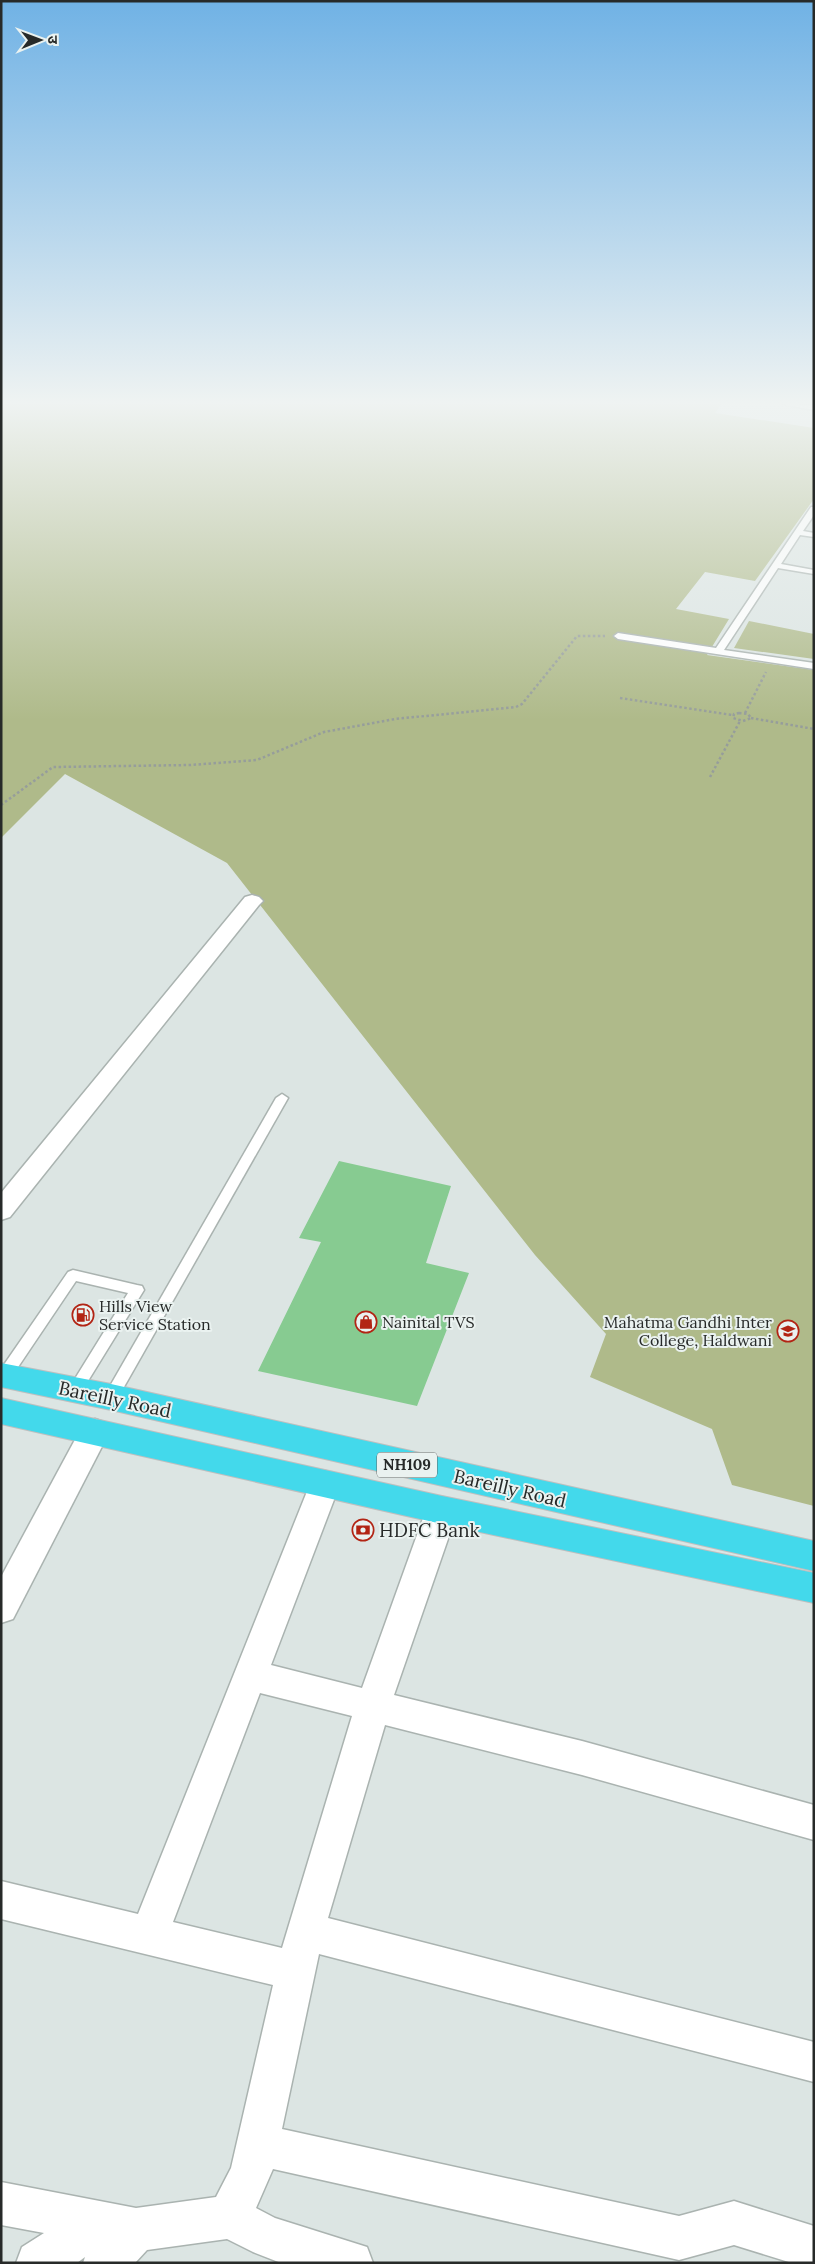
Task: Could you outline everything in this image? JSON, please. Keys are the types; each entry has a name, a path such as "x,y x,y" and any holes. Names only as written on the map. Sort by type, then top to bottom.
{"highway":[{"name":"Bareilly Road","path":"3,1375 111,1397 814,1556"},
{"path":"95,1431 111,1397"},
{"name":"Bareilly Road","path":"1,1411 442,1510 814,1588"},
{"path":"442,1510 454,1476"}],"street":[{"path":"1,1211 252,902"},
{"path":"1,1609 95,1431"},
{"path":"148,1936 325,1484"},
{"path":"229,2217 251,2174 305,1931 372,1705 442,1510"},
{"path":"249,1675 582,1758 814,1823"},
{"path":"1,1900 295,1971"},
{"path":"305,1931 814,2062"},
{"path":"258,2146 479,2192 679,2238 734,2223 814,2248"},
{"path":"1,2203 113,2239"},
{"path":"38,2263 113,2239 229,2217 268,2237 351,2263"}],"lane":[{"path":"718,652 814,509"},
{"path":"798,532 814,535"},
{"path":"776,565 814,572"},
{"path":"618,636 814,666"},
{"path":"111,1397 282,1098"},
{"path":"3,1375 73,1275 137,1290 75,1390"}],"path":[{"path":"1,805 46,770 53,767 191,765 257,760 324,732 394,719 516,707 522,704 537,687 577,636 585,634 618,636"},
{"path":"745,713 771,660"},
{"path":"620,698 732,715 745,713 751,718"},
{"path":"732,715 733,718 740,721 751,718 814,729"},
{"path":"710,777 740,721"}],"green space":[{"path":"1,509 807,509 755,581 705,572 676,609 729,619 707,655 814,670 814,1506 732,1485 712,1429 590,1377 606,1334 535,1255 227,863 65,774 1,838"},
{"path":"749,621 814,634 814,659 734,648"}],"building":[{"name":"Nainital TVS","path":"339,1161 451,1186 426,1263 469,1273 417,1406 258,1371 321,1242 299,1238"}],"place":[{"name":"Hills View Service Station","path":"83,1315"},
{"name":"Nainital TVS","path":"366,1322"},
{"name":"Mahatma Gandhi Inter College, Haldwani","path":"788,1331"},
{"name":"HDFC Bank","path":"363,1530"}]}
